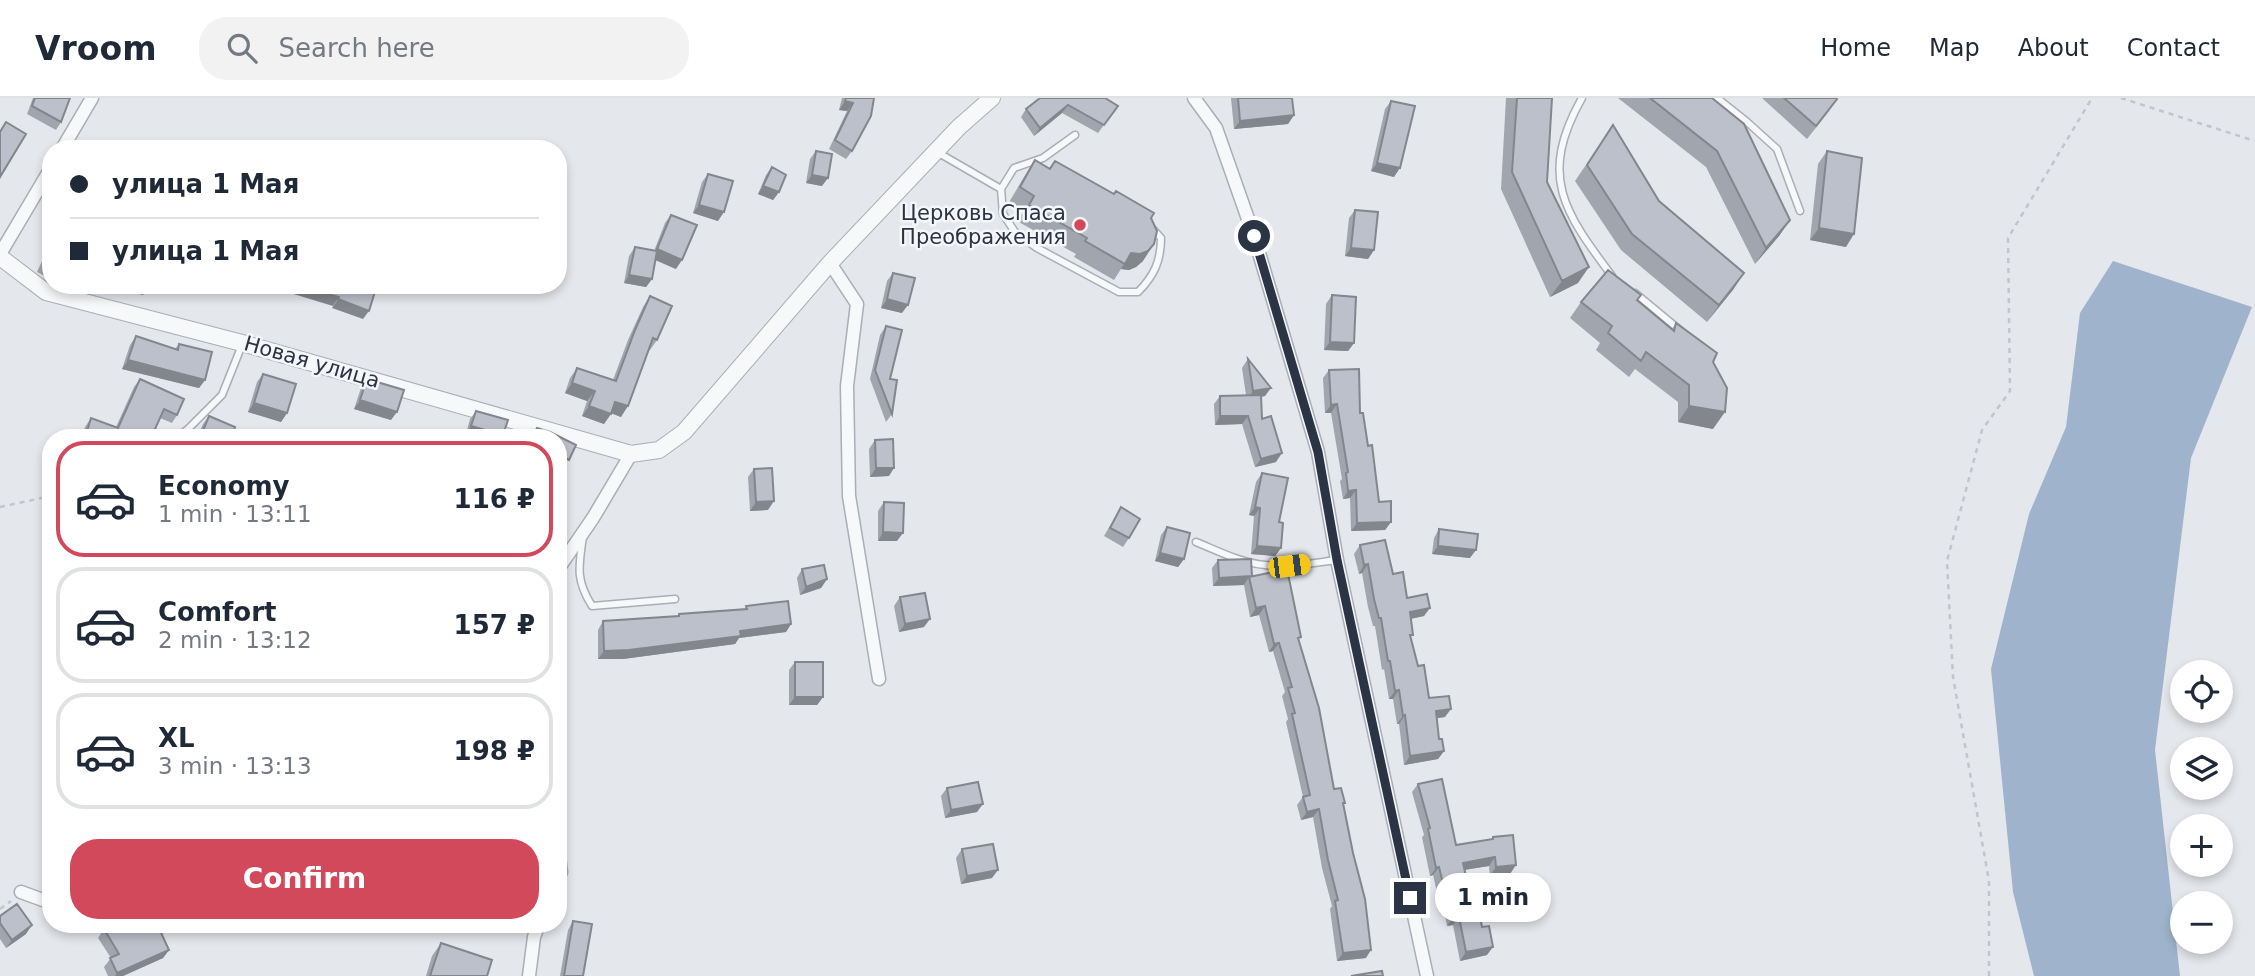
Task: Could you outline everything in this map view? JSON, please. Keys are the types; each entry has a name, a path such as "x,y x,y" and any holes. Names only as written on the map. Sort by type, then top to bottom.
{"street":[{"path":"67,140 92,98"},
{"path":"567,556 631,454 659,450 684,432 830,263 959,127 992,98"},
{"path":"1194,98 1216,128 1254,236 1318,452 1337,560 1427,976"},
{"path":"0,256 42,184"},
{"name":"Новая улица","path":"0,256 42,289"},
{"path":"830,263 857,304 848,386 849,496 879,679"},
{"name":"Новая улица","path":"54,294 243,342 544,429"},
{"name":"Новая улица","path":"567,436 631,454"},
{"path":"21,892 42,900"},
{"path":"529,976 536,933"}],"lane":[{"path":"1582,98 1564,136 1559,171 1562,196 1581,234 1621,283"},
{"path":"1717,98 1777,149 1800,211"},
{"path":"1075,135 1043,158 1014,167 1001,189 1003,214 1014,232 1037,248 1119,292 1138,292 1151,279 1161,252 1161,238 1146,222"},
{"path":"936,151 1001,189"},
{"path":"1629,289 1687,336"},
{"path":"188,429 222,396 243,342"},
{"path":"584,531 579,565 582,590 592,606 675,599"},
{"path":"1196,542 1235,558 1264,565 1289,566 1337,560"}],"path":[{"path":"1989,976 1989,881 1952,677 1947,561 1982,430 2010,391 2008,238 2092,98"},
{"path":"2121,98 2255,141"},
{"path":"0,507 42,498"}],"water":[{"path":"2113,261 2252,307 2191,458 2155,750 2171,891 2170,954 2178,954 2180,976 2034,976 2013,892 1991,669 2029,514 2066,427 2080,313"}],"building":[{"path":"35,98 70,98 61,122 32,106"},
{"path":"846,98 874,98 871,116 852,151 835,140 853,103 845,101"},
{"path":"1040,98 1105,98 1118,106 1104,125 1068,105 1040,128 1026,109"},
{"path":"1238,98 1292,98 1294,115 1240,121"},
{"path":"1517,98 1552,98 1547,182 1589,267 1562,281 1512,172"},
{"path":"1650,98 1712,98 1744,124 1790,220 1766,248 1717,151"},
{"path":"1784,98 1836,98 1837,99 1816,126"},
{"path":"1391,101 1415,106 1400,168 1377,163"},
{"path":"6,122 26,134 0,177 0,132"},
{"path":"1613,125 1659,201 1744,273 1719,305 1632,234 1587,165"},
{"path":"816,151 832,154 828,178 812,175"},
{"path":"1827,151 1862,158 1854,234 1819,228"},
{"path":"1035,160 1050,169 1055,161 1154,213 1151,218 1157,231 1154,244 1148,251 1131,253 1125,264 1085,241 1087,238 1029,205 1034,196 1020,187"},
{"path":"772,167 786,175 779,192 763,186"},
{"path":"708,174 733,181 724,212 699,205"},
{"path":"1355,210 1378,212 1374,250 1351,248"},
{"path":"671,215 697,225 682,260 657,249"},
{"path":"635,247 657,251 652,279 629,275"},
{"path":"1608,270 1641,295 1637,300 1674,331 1676,323 1717,353 1713,362 1727,388 1725,412 1689,406 1689,385 1646,352 1641,361 1608,333 1612,326 1581,302"},
{"path":"893,273 915,278 908,305 887,299"},
{"path":"329,294 374,294 369,311 338,299 339,297"},
{"path":"1332,295 1356,297 1354,343 1330,342"},
{"path":"650,296 672,306 657,340 653,338 628,406 615,402 611,414 589,406 595,391 572,383 577,368 616,381"},
{"path":"886,326 902,330 890,379 897,380 892,414 875,370"},
{"path":"136,336 178,350 179,344 212,352 205,380 128,360"},
{"path":"1248,359 1271,388 1253,391"},
{"path":"1359,369 1360,413 1363,413 1368,446 1372,445 1379,502 1391,501 1391,522 1357,523 1356,490 1348,491 1348,472 1337,404 1331,405 1329,370"},
{"path":"263,374 296,384 287,413 254,403"},
{"path":"140,379 184,399 177,415 164,409 155,429 88,429 91,418 118,428"},
{"path":"367,379 404,390 397,412 360,400"},
{"path":"1261,395 1262,419 1271,416 1282,453 1261,459 1248,416 1220,416 1220,396"},
{"path":"476,411 508,420 505,429 471,426"},
{"path":"209,416 235,427 234,429 204,429"},
{"path":"893,439 894,468 876,468 875,440"},
{"path":"567,440 576,445 569,460 567,459"},
{"path":"772,468 774,501 756,502 754,469"},
{"path":"1262,473 1288,478 1279,522 1283,523 1281,548 1257,546 1260,508 1255,507"},
{"path":"884,502 904,503 903,533 883,532"},
{"path":"1121,507 1140,519 1129,538 1110,528"},
{"path":"1167,527 1190,533 1184,559 1160,553"},
{"path":"1439,529 1478,534 1476,550 1438,546"},
{"path":"1385,540 1393,574 1403,572 1407,598 1427,594 1430,608 1410,612 1413,635 1410,635 1418,666 1424,665 1429,698 1449,696 1451,709 1436,711 1439,739 1442,739 1444,751 1410,756 1405,715 1403,716 1399,690 1395,691 1381,618 1374,599 1368,564 1364,565 1360,545"},
{"path":"1251,559 1252,576 1219,578 1218,560"},
{"path":"824,565 827,579 806,587 802,569"},
{"path":"1287,569 1301,637 1298,638 1319,708 1334,789 1341,788 1345,803 1353,853 1365,899 1371,950 1343,953 1335,901 1338,900 1319,809 1307,812 1303,797 1310,795 1292,714 1295,713 1288,688 1292,687 1279,643 1274,644 1265,606 1256,608 1249,577"},
{"path":"925,593 930,619 905,624 900,597"},
{"path":"788,601 791,624 740,631 741,636 604,651 603,621 747,609 746,606"},
{"path":"795,662 823,662 823,697 795,697"},
{"path":"1442,779 1456,845 1513,835 1516,865 1496,867 1495,857 1463,863 1471,898 1476,897 1482,927 1489,926 1493,947 1466,952 1459,917 1453,918 1449,895 1446,896 1439,867 1436,868 1428,829 1430,828 1418,784"},
{"path":"978,782 983,804 951,810 947,788"},
{"path":"993,844 998,870 967,876 962,849"},
{"path":"17,904 32,925 12,940 0,923 0,916"},
{"path":"573,921 592,924 583,976 564,976"},
{"path":"106,933 161,933 169,950 117,973 110,958 119,954"},
{"path":"441,943 492,960 487,976 430,976"},
{"path":"1382,971 1383,976 1351,976"}],"place":[{"name":"Церковь Спаса Преображения","path":"1080,225"}],"route":[{"path":"1254,236 1318,452 1337,560 1410,898"}]}
